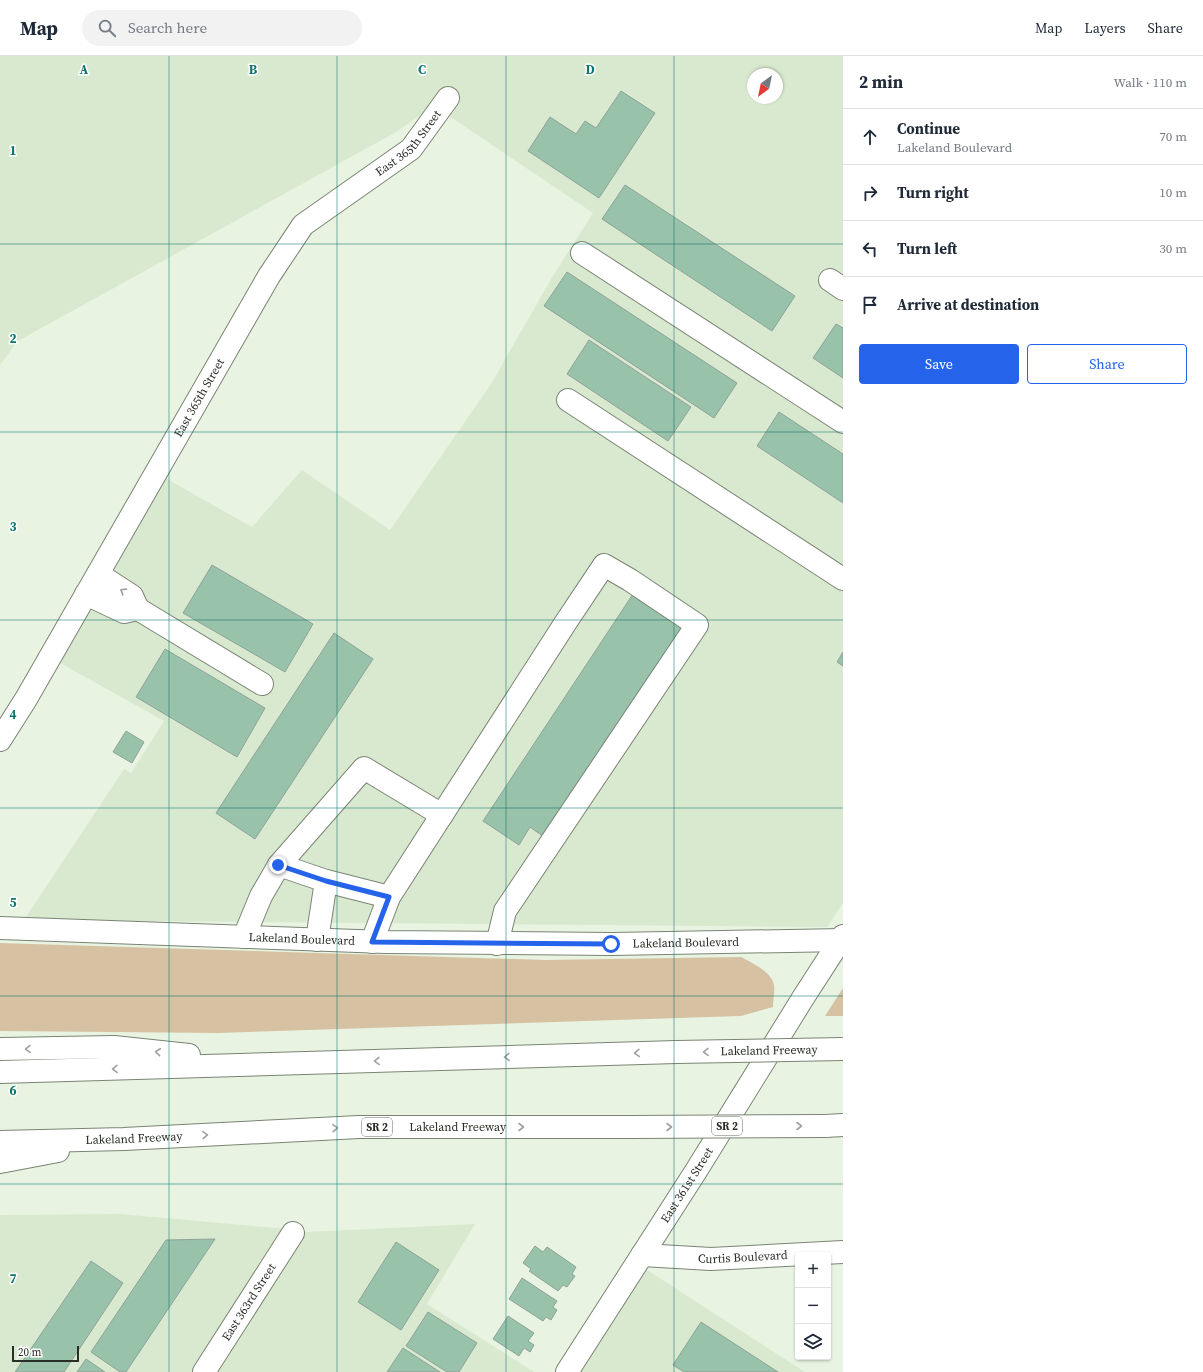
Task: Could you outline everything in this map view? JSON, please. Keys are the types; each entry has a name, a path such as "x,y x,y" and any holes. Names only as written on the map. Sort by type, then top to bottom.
{"main road":[{"name":"East 365th Street","path":"0,740 26,699 269,276 303,225 410,149 448,98"},
{"path":"582,253 843,422"},
{"path":"568,400 843,579"},
{"path":"372,942 389,897 604,565 630,580 697,625 505,911 497,944"},
{"path":"98,574 132,596 138,609 262,684"},
{"path":"86,594 124,612 138,609"},
{"path":"244,937 261,896 278,865 364,768 442,815"},
{"path":"278,865 326,881 389,897"},
{"path":"317,940 326,881"},
{"name":"Lakeland Boulevard","path":"0,928 372,942 497,944 611,944 842,939"},
{"name":"East 361st Street","path":"567,1372 842,939"},
{"path":"0,1049 114,1048 280,1064"},
{"name":"Lakeland Freeway","path":"0,1072 676,1052 843,1049"},
{"name":"Lakeland Freeway","path":"0,1142 124,1139 358,1127 834,1125"},
{"path":"0,1162 124,1139"},
{"name":"East 363rd Street","path":"204,1372 293,1233"},
{"name":"Curtis Boulevard","path":"642,1256 710,1259 843,1252"}],"shaded area":[{"path":"0,56 843,56 843,903 827,927 24,920 124,769 131,773 164,721 53,659 160,475 252,527 302,470 390,530 491,384 554,274 593,213 449,116 430,108 398,131 18,341 0,365"},
{"path":"0,943 545,960 741,957 760,968 772,980 774,985 773,1007 741,1016 219,1033 0,1031"},
{"path":"843,988 843,1016 825,1016"},
{"path":"120,1214 287,1229 195,1372 0,1372 0,1215"},
{"path":"475,1224 427,1304 534,1372 215,1372 305,1232"},
{"path":"644,1268 805,1372 576,1372"}],"building":[{"path":"621,91 655,113 599,198 528,151 550,117 576,134 585,121 596,128"},
{"path":"625,185 795,296 772,331 602,219"},
{"path":"567,272 737,383 714,418 544,306"},
{"path":"836,324 843,328 843,378 813,358"},
{"path":"589,340 691,407 668,441 567,374"},
{"path":"779,412 843,454 843,503 757,446"},
{"path":"212,565 313,624 285,672 183,613"},
{"path":"635,591 688,625 547,839 530,827 519,845 483,821"},
{"path":"334,633 373,659 255,839 216,813"},
{"path":"165,649 265,708 237,757 136,697"},
{"path":"843,652 843,666 837,662"},
{"path":"126,731 144,742 132,763 113,752"},
{"path":"215,1239 126,1372 120,1372 91,1352 166,1240"},
{"path":"396,1242 439,1270 401,1330 358,1302"},
{"path":"535,1246 543,1252 547,1247 576,1267 572,1274 575,1276 567,1287 563,1285 558,1291 529,1271 531,1269 523,1263"},
{"path":"91,1261 123,1283 64,1372 15,1372"},
{"path":"522,1278 557,1301 553,1307 557,1310 551,1320 546,1317 543,1321 509,1299"},
{"path":"428,1312 477,1343 459,1372 447,1372 406,1346"},
{"path":"508,1316 534,1333 528,1341 534,1345 530,1352 524,1348 519,1356 493,1339"},
{"path":"701,1322 778,1372 684,1372 673,1365"},
{"path":"403,1348 440,1372 387,1372"},
{"path":"86,1359 105,1372 77,1372"}],"route":[{"path":"278,865 326,881 389,897 372,942 611,944"}]}
